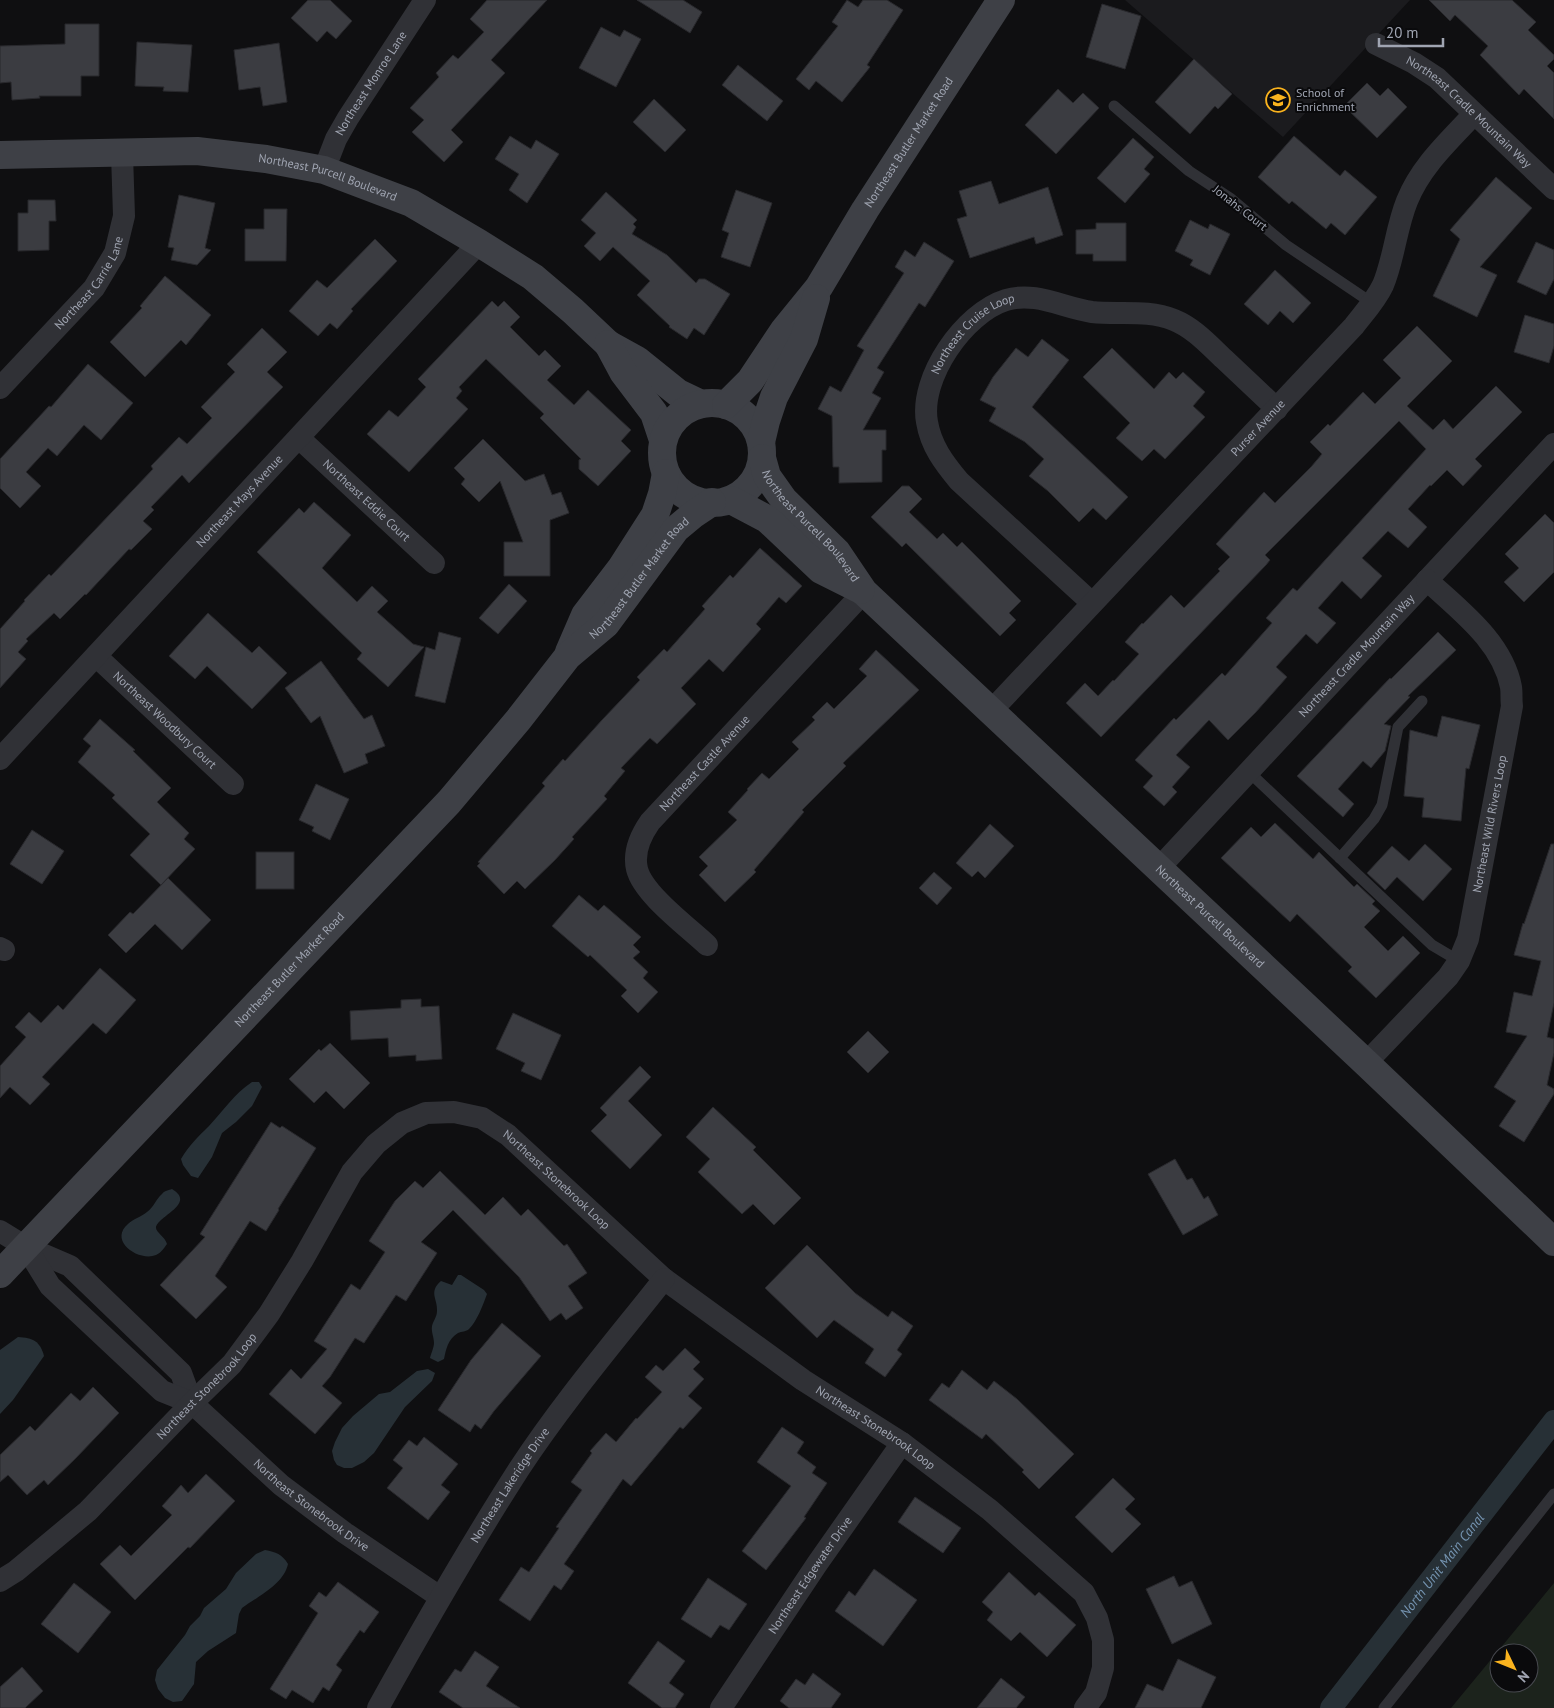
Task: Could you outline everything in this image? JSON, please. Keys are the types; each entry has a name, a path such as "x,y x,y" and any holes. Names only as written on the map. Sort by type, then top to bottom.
{"main road":[{"name":"Northeast Butler Market Road","path":"714,404 750,382 784,330 819,287 865,210 1001,0"},
{"name":"Northeast Purcell Boulevard","path":"0,155 122,154 197,150 266,159 324,170 411,204 480,242 532,277 573,311 608,344 636,360 678,393 714,404"},
{"name":"Northeast Butler Market Road","path":"761,450 766,420 774,397 804,340 819,287"},
{"name":"Northeast Purcell Boulevard","path":"608,344 623,372 654,413 664,440"},
{"path":"714,404 745,416 755,428 761,450 758,473 749,487 722,501 688,497 675,487 666,473 662,456 664,440 669,428 677,417 688,409 714,404"},
{"name":"Northeast Purcell Boulevard","path":"761,450 767,476 784,500 837,552 864,592 1554,1242"},
{"name":"Northeast Butler Market Road","path":"568,656 585,615 621,568 655,515 666,473"},
{"name":"Northeast Purcell Boulevard","path":"722,501 767,519 821,570 864,592"},
{"name":"Northeast Butler Market Road","path":"0,1274 449,802 519,719 568,656 606,624 676,529 694,514 722,501"}],"street":[{"name":"Northeast Monroe Lane","path":"324,170 336,139 348,118 425,0"},
{"name":"Northeast Cradle Mountain Way","path":"1376,44 1414,63 1437,78 1554,190"},
{"name":"Purser Avenue","path":"991,711 1354,326 1372,303 1382,285 1407,200 1417,180 1431,160 1474,114"},
{"name":"Northeast Carrie Lane","path":"0,388 94,288 115,253 124,216 122,154"},
{"name":"Northeast Mays Avenue","path":"0,759 480,242"},
{"name":"Northeast Cruise Loop","path":"1092,603 959,481 943,462 931,441 926,420 927,398 934,373 949,348 966,326 986,310 1006,300 1023,297 1042,299 1092,312 1151,313 1185,325 1200,336 1277,409"},
{"name":"Northeast Eddie Court","path":"299,438 434,563"},
{"name":"Northeast Cradle Mountain Way","path":"1159,868 1554,444"},
{"name":"Northeast Wild Rivers Loop","path":"1366,1063 1448,977 1459,961 1468,939 1512,706 1511,687 1503,664 1494,648 1482,631 1427,580"},
{"name":"Northeast Castle Avenue","path":"707,945 653,896 643,883 637,868 637,853 641,835 650,822 864,592"},
{"name":"Northeast Woodbury Court","path":"96,656 233,784"},
{"name":"Northeast Stonebrook Loop","path":"0,1581 16,1571 88,1511 232,1364 269,1314 302,1261 352,1172 376,1144 402,1123 426,1113 454,1112 482,1118 508,1135 664,1279 803,1380 902,1443 990,1510 1084,1593 1097,1618 1103,1640 1103,1668 1096,1693 1085,1708"},
{"name":"Northeast Stonebrook Drive","path":"0,1231 26,1247 50,1286 162,1390 192,1403 281,1484 345,1533 440,1597"},
{"name":"Northeast Lakeridge Drive","path":"378,1708 440,1597 520,1468 574,1392 664,1279"},
{"name":"Northeast Edgewater Drive","path":"721,1708 817,1564 902,1443"}],"lane":[{"name":"Jonahs Court","path":"1114,106 1189,171 1230,198 1286,245 1372,303"},
{"path":"1340,858 1374,819 1382,805 1398,728 1422,701"},
{"path":"1249,772 1432,945 1459,961"},
{"path":"1384,1708 1554,1494"}],"shaded area":[{"name":"School of Enrichment","path":"1125,0 1410,0 1283,137"},
{"path":"252,1082 259,1082 262,1087 252,1106 222,1133 212,1157 198,1178 191,1176 181,1159 184,1154 234,1097"},
{"path":"172,1189 179,1194 180,1200 178,1205 158,1223 156,1228 167,1244 156,1255 149,1256 134,1253 124,1243 122,1237 123,1230 130,1222 145,1214 163,1193"},
{"path":"458,1275 484,1290 487,1294 472,1326 452,1338 444,1359 438,1362 430,1358 434,1343 432,1326 437,1311 434,1292 441,1281 452,1285"},
{"path":"18,1337 35,1341 44,1356 13,1400 0,1414 0,1350"},
{"path":"428,1369 435,1373 432,1381 405,1407 374,1453 364,1462 352,1468 344,1468 337,1465 332,1451 342,1428 353,1416 379,1394 390,1392 417,1371"},
{"path":"265,1550 278,1554 288,1564 281,1578 276,1584 242,1608 239,1614 236,1633 208,1651 196,1662 194,1684 182,1701 173,1702 165,1698 158,1689 155,1680 157,1670 190,1626 200,1616 204,1608 226,1589 236,1573 256,1554"},
{"path":"1554,1583 1554,1708 1451,1708 1489,1662 1489,1693 1539,1693 1539,1643 1505,1643"}],"building":[{"path":"308,0 330,0 352,21 336,39 327,31 317,42 291,18"},
{"path":"487,0 547,0 491,60 505,73 451,130 463,142 444,162 412,132 424,120 410,108 439,77 436,73 453,55 458,59 484,32 470,19"},
{"path":"637,0 683,0 702,12 690,33"},
{"path":"847,0 858,7 863,0 887,0 903,10 867,65 870,67 842,102 816,81 809,90 796,79 838,26 832,22"},
{"path":"1429,0 1512,0 1536,22 1528,30 1554,55 1554,59 1547,66 1554,73 1554,119 1524,89 1519,95 1480,55 1488,46 1455,15 1450,21"},
{"path":"1102,4 1141,16 1125,69 1086,57"},
{"path":"65,24 99,24 99,76 81,76 81,96 39,96 40,98 12,100 11,82 0,83 0,46 65,44"},
{"path":"601,27 620,37 624,30 641,39 616,87 579,68"},
{"path":"137,42 192,45 188,92 163,91 164,87 135,86"},
{"path":"279,43 287,102 263,106 260,87 239,90 234,50"},
{"path":"1194,59 1232,94 1218,109 1215,106 1190,134 1155,102"},
{"path":"738,65 783,101 767,121 722,85"},
{"path":"1367,83 1380,96 1388,88 1407,107 1377,138 1344,106"},
{"path":"1058,89 1073,103 1083,93 1099,108 1056,154 1025,125"},
{"path":"654,99 686,130 665,152 633,122"},
{"path":"510,136 531,149 536,140 559,154 527,203 509,190 519,174 495,159"},
{"path":"1294,136 1340,176 1345,170 1377,197 1345,235 1331,223 1326,229 1292,201 1289,204 1258,177"},
{"path":"1133,138 1154,157 1144,169 1150,174 1125,203 1097,178"},
{"path":"1496,177 1532,208 1480,267 1497,275 1477,317 1433,296 1460,239 1450,230"},
{"path":"991,181 999,204 1048,187 1063,235 1036,244 1034,237 970,258 957,219 967,216 959,191"},
{"path":"736,190 772,203 750,267 721,257 729,233 722,230"},
{"path":"606,192 637,220 633,224 636,227 632,234 667,255 696,283 699,279 705,279 730,294 704,335 694,328 687,339 669,327 637,295 650,281 613,247 600,261 584,246 596,233 581,220"},
{"path":"179,195 215,203 205,248 211,250 197,265 171,260 174,248 168,247"},
{"path":"28,200 55,200 56,221 49,221 49,250 18,251 18,213 28,213"},
{"path":"264,209 287,209 286,261 245,261 245,229 264,229"},
{"path":"1190,220 1208,229 1210,224 1230,234 1210,275 1190,265 1193,260 1175,251"},
{"path":"1096,223 1126,223 1126,261 1093,261 1093,254 1076,254 1076,230 1096,229"},
{"path":"375,239 397,261 351,309 353,311 337,329 330,323 318,336 289,311 317,280 327,288"},
{"path":"924,242 954,261 925,307 919,303 877,368 884,372 872,393 881,398 863,430 886,430 886,450 882,450 882,482 839,483 839,467 833,467 832,416 818,409 830,386 841,392 864,350 857,346 904,273 895,267 905,250 915,257"},
{"path":"1536,242 1554,250 1554,279 1546,295 1517,282"},
{"path":"1275,270 1311,303 1293,323 1280,311 1268,325 1244,304"},
{"path":"165,276 211,315 186,345 181,340 145,377 110,342 142,308 140,306"},
{"path":"492,301 498,307 504,301 520,317 510,327 539,356 545,350 561,366 547,380 574,405 588,390 631,430 621,441 631,451 598,486 579,469 579,460 581,459 540,418 544,414 486,359 459,387 462,391 456,398 468,409 409,472 367,434 389,410 398,417 426,387 418,379"},
{"path":"1525,315 1554,324 1554,346 1549,363 1514,352"},
{"path":"1417,326 1452,361 1407,406 1433,430 1444,419 1453,429 1496,386 1522,412 1475,459 1482,466 1463,486 1447,470 1408,509 1427,527 1408,548 1388,531 1362,558 1382,576 1361,599 1342,581 1318,608 1336,623 1317,644 1306,634 1276,667 1287,677 1228,740 1209,720 1176,755 1190,767 1172,787 1177,792 1164,806 1143,787 1153,776 1135,760 1174,718 1176,720 1222,673 1225,676 1272,623 1266,618 1293,588 1297,591 1426,449 1399,421 1265,555 1270,560 1266,565 1101,737 1066,703 1085,683 1098,696 1139,654 1125,642 1142,623 1171,595 1184,608 1220,571 1218,569 1230,557 1216,544 1264,492 1275,503 1311,467 1322,454 1310,442 1328,424 1330,426 1363,392 1375,404 1401,378 1383,360"},
{"path":"262,328 287,352 267,372 283,387 189,483 182,475 151,507 154,510 143,521 152,529 131,550 129,549 86,595 60,619 54,613 26,639 28,641 18,652 26,659 0,688 0,629 24,600 49,574 51,576 153,469 151,466 179,437 187,444 212,418 201,407 235,372 227,364"},
{"path":"1042,339 1069,360 1032,407 1128,497 1106,520 1093,508 1079,522 1048,491 1029,476 1044,459 1025,442 989,421 996,408 980,400 993,377 1016,348 1028,357"},
{"path":"1112,348 1154,389 1169,372 1176,379 1183,372 1205,392 1193,406 1205,417 1165,459 1154,449 1142,461 1116,438 1130,423 1083,377"},
{"path":"88,364 133,403 101,440 84,425 57,456 48,448 26,472 41,486 20,508 0,488 0,459 49,406 51,407"},
{"path":"483,439 525,481 544,474 552,495 561,492 569,513 550,520 550,576 504,576 504,542 523,542 500,481 479,502 461,484 465,479 454,468"},
{"path":"902,486 909,486 922,499 909,512 937,539 943,533 957,547 962,542 1021,601 1009,613 1016,620 1000,636 906,543 902,547 871,517"},
{"path":"314,502 351,535 322,568 357,602 372,586 388,601 377,612 413,644 424,647 388,687 357,659 362,653 257,552 299,508 304,513"},
{"path":"1545,514 1554,523 1554,572 1524,602 1504,582 1519,568 1505,554"},
{"path":"760,548 802,586 786,603 779,597 756,624 761,629 723,672 709,659 681,688 696,704 657,744 650,738 621,768 625,771 604,796 607,799 572,837 574,839 555,860 525,889 517,881 504,894 477,866 480,863 478,862 545,786 542,783 563,759 565,761 640,680 637,677 664,649 667,652 705,609 702,606 730,575 733,578"},
{"path":"509,584 527,601 498,634 479,618"},
{"path":"208,613 252,653 259,646 287,673 252,709 207,666 195,679 169,656"},
{"path":"439,632 461,638 445,703 415,696 426,647 435,650"},
{"path":"1438,632 1456,650 1408,696 1410,697 1384,724 1391,726 1385,751 1371,768 1363,761 1338,789 1354,804 1343,817 1297,776 1390,678"},
{"path":"876,650 919,690 843,763 846,766 802,810 804,812 754,870 756,872 725,902 699,875 708,866 699,857 737,820 728,812 747,789 762,773 769,779 799,749 792,742 815,720 812,717 827,702 834,709 867,676 859,669"},
{"path":"321,661 364,719 372,715 385,746 365,754 368,763 344,773 320,716 311,723 285,688"},
{"path":"1442,716 1480,725 1469,769 1466,768 1461,821 1422,817 1424,798 1404,796 1410,730 1437,737"},
{"path":"100,719 135,750 133,751 171,788 157,802 189,833 184,839 195,849 161,885 130,855 150,834 112,798 115,795 78,762 91,746 83,739"},
{"path":"316,784 349,799 330,840 312,831 314,827 299,820"},
{"path":"1275,823 1313,859 1319,852 1354,887 1357,884 1375,901 1372,904 1380,911 1364,927 1388,951 1403,936 1420,953 1376,998 1348,971 1352,967 1297,914 1290,922 1221,858 1251,827 1261,837"},
{"path":"990,824 1014,846 985,878 978,871 972,877 956,863"},
{"path":"32,830 64,851 42,884 10,864"},
{"path":"1425,844 1452,869 1423,901 1397,877 1385,890 1367,873 1392,846 1409,861"},
{"path":"1551,844 1554,844 1554,1003 1547,1037 1554,1039 1554,1053 1547,1085 1554,1089 1554,1094 1524,1142 1499,1126 1516,1101 1494,1087 1527,1036 1506,1032 1514,992 1532,996 1541,961 1514,955 1523,923"},
{"path":"256,852 294,852 294,889 256,889"},
{"path":"934,872 952,888 937,905 919,888"},
{"path":"168,878 211,920 182,950 155,924 126,953 108,935 130,912 133,914"},
{"path":"579,895 598,911 604,905 641,937 633,945 640,952 633,958 648,972 643,978 658,992 638,1013 621,996 627,990 590,955 588,957 552,926"},
{"path":"100,968 136,1000 106,1034 93,1023 42,1077 50,1084 30,1105 10,1087 0,1098 0,1066 26,1037 15,1027 29,1012 41,1023 58,1005 63,1010"},
{"path":"421,999 421,1007 439,1006 442,1059 416,1061 416,1055 389,1057 388,1038 351,1040 350,1011 401,1008 401,1000"},
{"path":"513,1013 561,1035 541,1080 521,1071 525,1063 496,1049"},
{"path":"868,1031 889,1052 868,1073 847,1052"},
{"path":"330,1043 370,1083 344,1109 326,1091 314,1103 289,1079 319,1049 321,1051"},
{"path":"640,1066 651,1077 628,1101 662,1135 630,1169 591,1131 607,1115 600,1108"},
{"path":"713,1107 756,1147 753,1150 801,1198 774,1225 753,1204 742,1214 698,1172 710,1159 686,1137"},
{"path":"271,1122 280,1128 282,1126 316,1148 266,1231 250,1221 215,1276 227,1287 196,1319 160,1285 205,1237 200,1234"},
{"path":"1175,1159 1187,1180 1192,1178 1204,1199 1208,1196 1218,1215 1183,1235 1148,1174"},
{"path":"440,1171 485,1215 503,1197 521,1216 528,1209 564,1246 567,1244 587,1273 568,1286 583,1308 566,1320 561,1313 550,1321 519,1277 453,1210 421,1242 437,1253 406,1301 396,1295 364,1343 355,1338 322,1386 342,1403 315,1434 269,1394 291,1369 301,1379 327,1349 314,1341 351,1284 360,1290 385,1252 369,1241 395,1201 415,1181 423,1188"},
{"path":"807,1245 855,1293 888,1317 892,1311 913,1326 897,1350 902,1354 885,1377 865,1363 874,1349 834,1320 817,1338 765,1288"},
{"path":"502,1323 541,1356 481,1429 475,1424 470,1432 438,1410 471,1360"},
{"path":"685,1348 700,1362 693,1369 704,1379 688,1396 702,1408 683,1429 680,1427 631,1486 623,1479 564,1564 574,1571 561,1590 554,1585 530,1621 499,1600 521,1567 529,1572 559,1528 556,1527 582,1490 571,1482 592,1453 590,1451 606,1433 616,1442 636,1418 662,1392 645,1377 656,1365 663,1371"},
{"path":"962,1370 987,1390 994,1381 1017,1399 1074,1454 1039,1489 1022,1472 1024,1470 986,1434 982,1439 929,1400 942,1383 949,1388"},
{"path":"93,1387 119,1413 75,1459 48,1485 44,1480 27,1495 8,1475 0,1482 0,1455 30,1426 35,1431 71,1393 80,1401"},
{"path":"782,1427 804,1442 797,1453 816,1467 812,1473 827,1483 804,1517 806,1518 766,1570 742,1551 791,1486 757,1462"},
{"path":"424,1437 458,1464 441,1485 450,1492 428,1520 387,1488 403,1468 393,1460 409,1440 417,1446"},
{"path":"206,1474 235,1501 190,1548 188,1547 135,1600 100,1564 120,1545 131,1556 172,1515 162,1506 181,1485 188,1493"},
{"path":"1113,1478 1135,1499 1125,1509 1141,1524 1112,1553 1075,1517"},
{"path":"915,1497 961,1528 943,1553 898,1522"},
{"path":"874,1569 917,1600 883,1646 835,1611 849,1591 855,1596"},
{"path":"1009,1572 1035,1596 1039,1592 1076,1625 1047,1657 1020,1632 1011,1641 987,1620 993,1612 982,1602"},
{"path":"1174,1576 1179,1587 1192,1581 1212,1624 1172,1644 1146,1589"},
{"path":"708,1578 747,1604 729,1630 720,1625 711,1638 681,1619"},
{"path":"338,1582 379,1612 364,1633 360,1630 336,1665 342,1670 329,1691 323,1687 313,1703 292,1690 286,1699 270,1689 318,1613 309,1606 319,1592 326,1597"},
{"path":"74,1583 111,1612 78,1653 41,1624"},
{"path":"658,1641 685,1661 669,1683 684,1694 675,1708 662,1708 628,1683"},
{"path":"475,1651 499,1667 486,1686 520,1708 463,1708 439,1692 455,1669 461,1672"},
{"path":"1178,1659 1216,1677 1201,1708 1135,1708 1147,1684 1163,1691"},
{"path":"22,1667 43,1691 25,1708 0,1708 0,1687"},
{"path":"813,1673 841,1694 831,1708 789,1708 780,1701 796,1679 805,1685"},
{"path":"1001,1678 1025,1697 1016,1708 977,1708"}],"waterway":[{"name":"North Unit Main Canal","path":"1331,1708 1554,1421"}],"place":[{"name":"School of Enrichment","path":"1278,100"}]}
